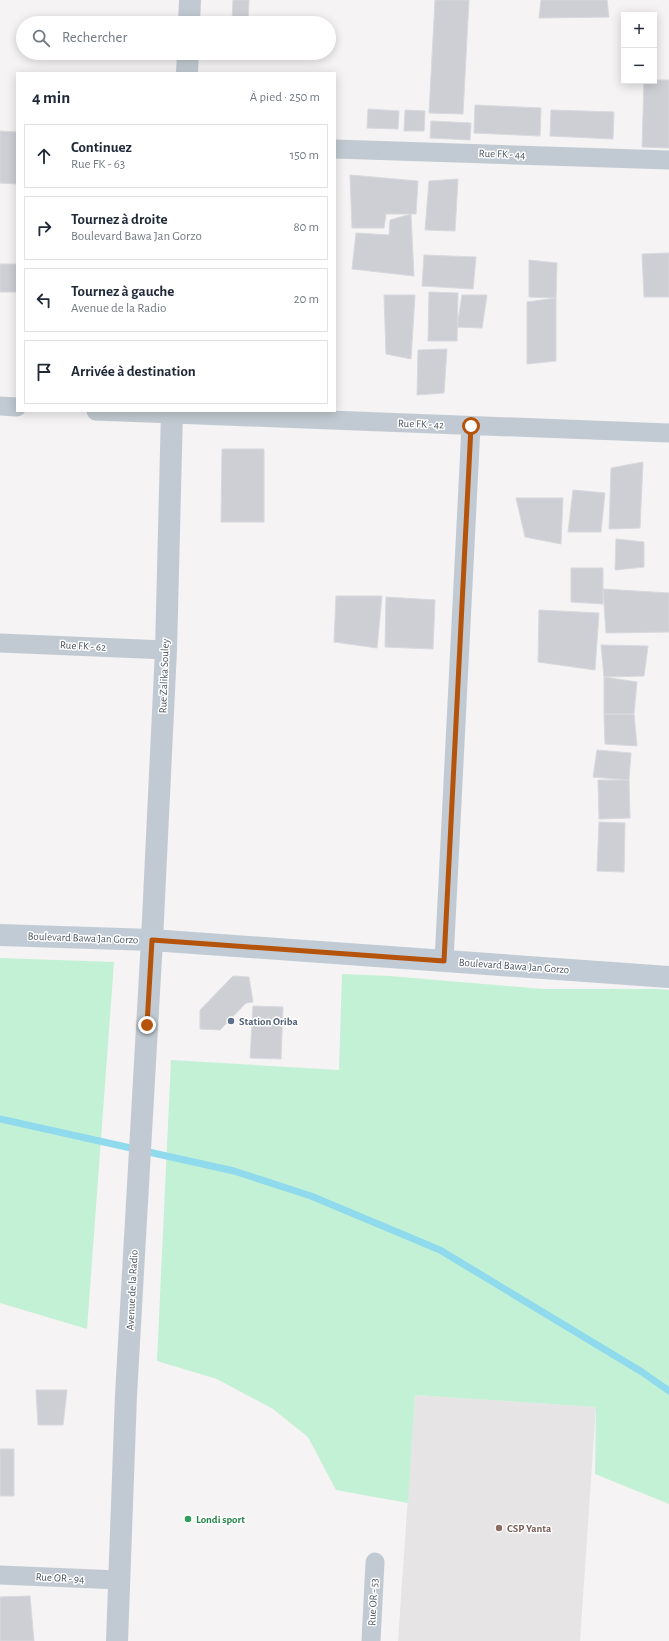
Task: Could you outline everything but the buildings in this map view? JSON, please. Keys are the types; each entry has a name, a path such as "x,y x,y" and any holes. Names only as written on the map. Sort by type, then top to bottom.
{"main road":[{"name":"Boulevard Bawa Jan Gorzo","path":"0,935 152,940 669,977"}],"street":[{"path":"189,16 190,0"},
{"path":"187,72 188,60"},
{"name":"Rue FK - 44","path":"336,149 669,160"},
{"path":"0,406 16,407"},
{"name":"Rue FK - 42","path":"134,412 669,433"},
{"name":"Rue Zalika Souley","path":"152,940 166,650 172,413"},
{"path":"444,961 471,426"},
{"name":"Rue FK - 62","path":"0,642 166,650"},
{"name":"Avenue de la Radio","path":"117,1641 126,1395 152,940"},
{"name":"Rue OR - 53","path":"371,1641 376,1562"},
{"name":"Rue OR - 94","path":"0,1575 119,1580"}],"shaded area":[{"path":"415,1395 596,1407 580,1641 398,1641"}],"green space":[{"path":"0,958 114,962 87,1329 0,1303"},
{"path":"342,974 390,976 542,989 669,990 669,1504 595,1474 596,1407 415,1395 408,1503 336,1490 308,1437 273,1409 217,1379 157,1361 171,1060 339,1070"}],"waterway":[{"path":"0,1119 234,1171 311,1196 440,1250 642,1372 669,1391"}],"place":[{"name":"Station Oriba","path":"231,1021"},
{"name":"Londi sport","path":"188,1519"},
{"name":"CSP Yanta","path":"499,1528"}],"route":[{"path":"147,1025 152,940 444,961 471,426"}]}
